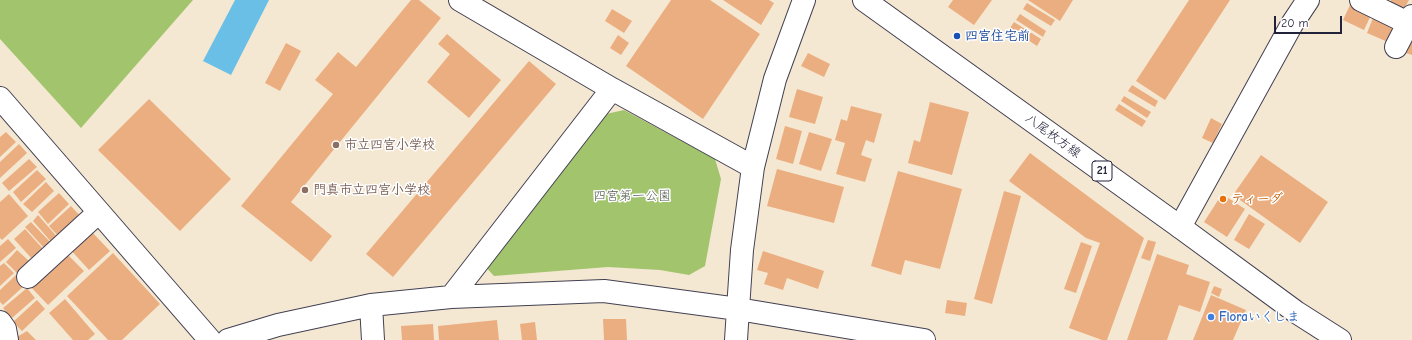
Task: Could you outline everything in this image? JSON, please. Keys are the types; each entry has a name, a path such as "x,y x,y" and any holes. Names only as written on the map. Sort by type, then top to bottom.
{"street":[{"path":"736,340 742,250 753,167 774,79 804,0"},
{"name":"八尾枚方線","path":"864,0 1180,226 1296,312 1340,340"},
{"path":"1180,226 1292,24 1308,0"},
{"path":"1361,0 1410,20 1396,47"},
{"path":"462,1 612,89 753,167"},
{"path":"451,297 612,89"},
{"path":"3,107 99,212 210,340"},
{"path":"28,277 99,212"},
{"path":"228,340 278,325 371,305 451,297 604,291 738,309 924,340"},
{"path":"371,305 373,340"},
{"path":"0,322 5,330 7,340"}],"green space":[{"path":"0,0 193,0 81,128 0,39"},
{"name":"四宮第一公園","path":"624,110 715,159 721,179 705,266 689,275 660,270 608,267 494,276 483,264 606,114"}],"water":[{"path":"235,0 269,0 231,75 203,61"}],"building":[{"path":"411,0 419,0 441,18 291,202 332,236 311,262 241,206 333,94 315,80 338,52 356,67"},
{"path":"671,0 710,0 760,34 703,119 626,66"},
{"path":"723,0 769,0 774,3 761,25"},
{"path":"953,0 992,0 974,25 948,7"},
{"path":"1028,0 1073,0 1060,21"},
{"path":"1189,0 1230,0 1165,100 1136,81"},
{"path":"1391,0 1409,0 1404,9 1390,2"},
{"path":"1027,3 1055,20 1051,26 1023,9"},
{"path":"1350,5 1371,15 1364,30 1343,20"},
{"path":"612,9 632,21 624,33 605,21"},
{"path":"1020,14 1046,31 1043,37 1016,20"},
{"path":"1373,18 1397,28 1390,43 1367,33"},
{"path":"1014,22 1041,39 1037,46 1010,28"},
{"path":"447,34 501,80 469,118 427,82 450,54 438,44"},
{"path":"618,35 629,43 621,55 610,48"},
{"path":"1412,39 1412,55 1406,53"},
{"path":"286,43 301,51 280,91 265,83"},
{"path":"808,53 830,64 824,77 801,66"},
{"path":"529,61 556,84 393,277 366,254"},
{"path":"1132,85 1158,101 1155,107 1128,91"},
{"path":"797,89 823,97 815,124 789,117"},
{"path":"1124,96 1151,112 1147,118 1121,101"},
{"path":"149,99 231,179 180,231 98,150"},
{"path":"930,102 969,112 952,175 908,163 914,140 920,142"},
{"path":"1119,104 1146,121 1142,127 1115,110"},
{"path":"851,106 882,114 874,143 866,140 861,155 872,159 865,182 836,174 845,143 835,140 841,119 847,121"},
{"path":"1211,118 1222,124 1213,143 1202,138"},
{"path":"785,126 802,131 793,164 776,159"},
{"path":"6,132 16,142 0,157 0,137"},
{"path":"809,132 832,139 821,171 799,164"},
{"path":"19,144 27,153 0,178 0,162"},
{"path":"1030,153 1144,238 1107,340 1102,340 1069,328 1100,243 1086,238 1009,181"},
{"path":"1261,155 1328,202 1300,243 1233,195"},
{"path":"29,159 37,167 9,191 2,183"},
{"path":"777,169 844,187 834,223 767,206"},
{"path":"37,170 46,179 21,202 13,192"},
{"path":"898,171 962,189 940,269 905,260 901,275 871,266"},
{"path":"46,182 54,191 32,212 23,204"},
{"path":"1004,191 1021,196 992,304 974,299"},
{"path":"59,193 69,204 48,224 38,212"},
{"path":"9,194 28,216 2,240 0,238 0,202"},
{"path":"1222,194 1245,209 1227,237 1204,222"},
{"path":"71,206 82,218 60,238 49,226"},
{"path":"1249,214 1265,224 1249,249 1234,240"},
{"path":"38,215 59,239 53,244 33,221"},
{"path":"31,222 51,243 45,249 25,227"},
{"path":"25,229 44,250 33,260 14,239"},
{"path":"90,230 110,251 89,270 69,248"},
{"path":"8,239 16,248 0,262 0,246"},
{"path":"1148,240 1156,242 1150,261 1141,258"},
{"path":"1081,242 1092,246 1076,293 1064,289"},
{"path":"17,250 30,262 18,274 6,262"},
{"path":"64,251 84,271 48,305 28,284"},
{"path":"763,251 824,271 818,289 787,278 783,290 764,284 768,273 757,270"},
{"path":"113,253 160,304 122,340 108,340 67,296"},
{"path":"1157,254 1189,265 1186,274 1210,282 1200,312 1179,305 1167,340 1127,340"},
{"path":"4,263 14,273 0,286 0,266"},
{"path":"16,275 25,285 3,305 0,302 0,290"},
{"path":"1214,286 1222,289 1219,297 1211,293"},
{"path":"27,288 35,298 12,318 3,308"},
{"path":"1211,295 1246,310 1233,340 1193,340"},
{"path":"65,299 95,334 88,340 73,340 49,313"},
{"path":"37,300 45,309 22,331 13,322"},
{"path":"947,300 967,303 965,316 945,313"},
{"path":"603,319 626,319 627,340 604,340"},
{"path":"497,320 499,340 439,340 438,326"},
{"path":"535,322 537,340 522,340 520,324"},
{"path":"433,324 434,340 402,340 401,326"},
{"path":"27,331 36,340 18,340 17,337"}],"place":[{"name":"四宮住宅前","path":"957,36"},
{"name":"市立四宮小学校","path":"336,145"},
{"name":"門真市立四宮小学校","path":"305,190"},
{"name":"ティーダ","path":"1223,199"},
{"name":"Floraいくしま","path":"1211,317"}]}
